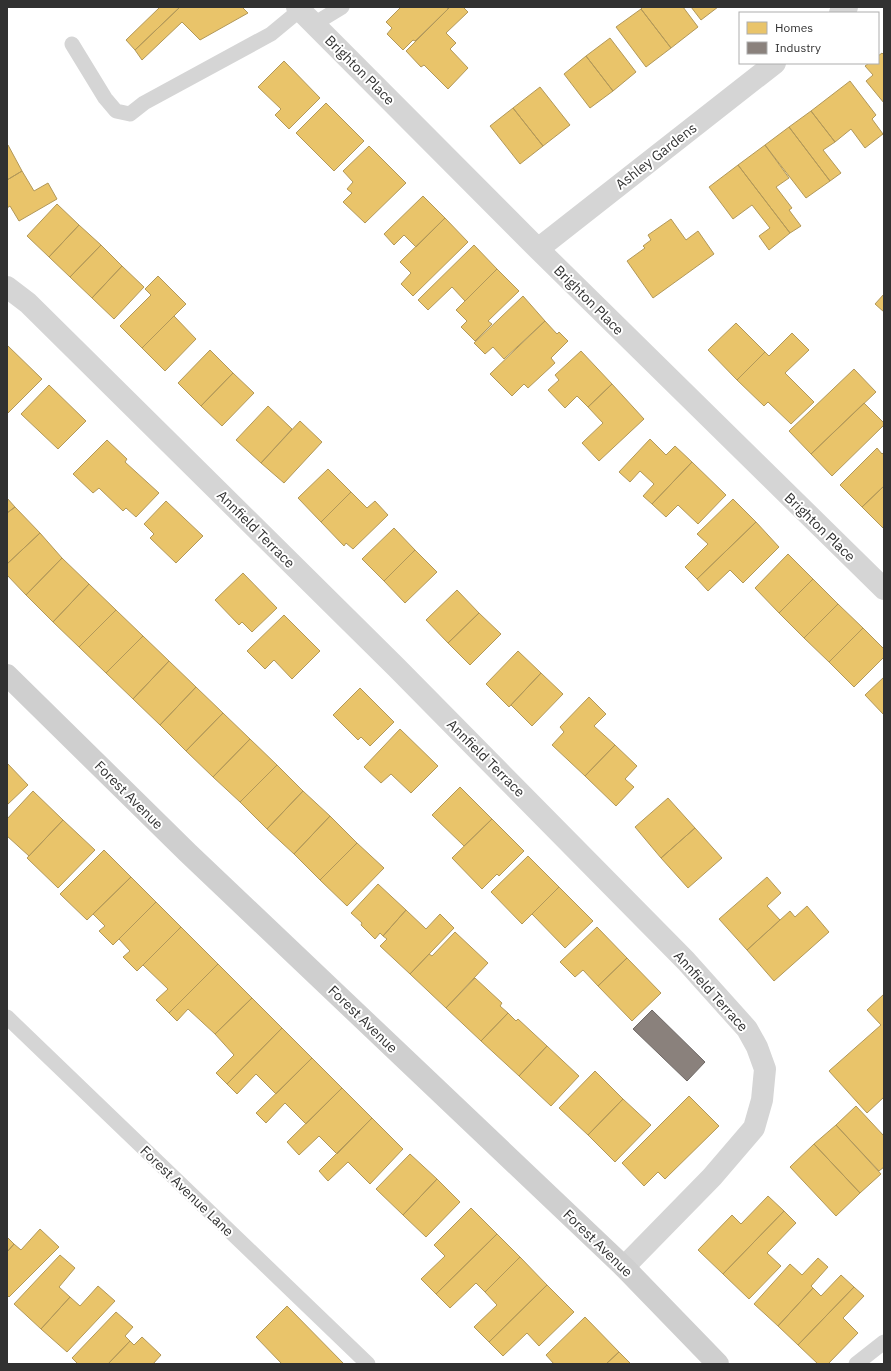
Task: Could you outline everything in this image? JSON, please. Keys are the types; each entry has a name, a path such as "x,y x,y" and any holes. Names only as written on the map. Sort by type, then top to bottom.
{"street":[{"name":"Brighton Place","path":"304,14 538,249 884,589"},
{"name":"Ashley Gardens","path":"538,249 775,64"},
{"name":"Annfield Terrace","path":"7,287 28,303 396,667 686,961 747,1029 757,1048 765,1069 762,1100 754,1128 712,1177 624,1267"},
{"name":"Forest Avenue","path":"7,675 188,853 624,1267 718,1364"}],"lane":[{"path":"72,44 105,98 116,111 130,114 144,103 271,34 304,14 342,7"},
{"name":"Forest Avenue Lane","path":"7,1017 368,1364"},
{"path":"856,1364 884,1342"}],"building: Homes":[{"path":"160,7 180,7 135,50 126,40"},
{"path":"180,7 242,7 248,13 200,40 182,22 142,60 135,50"},
{"path":"401,7 447,7 448,9 415,41 413,40 403,50 387,34 392,28 386,22"},
{"path":"450,7 463,7 468,12 446,33 456,43 450,49 468,68 448,89 424,65 421,67 406,51"},
{"path":"643,7 683,7 698,27 671,48 641,9"},
{"path":"691,7 718,7 701,20"},
{"path":"641,9 671,48 646,67 616,27"},
{"path":"610,38 636,72 613,91 586,56"},
{"path":"882,53 884,55 884,103 866,81 873,75 865,66 868,64 879,64 879,55"},
{"path":"586,56 613,91 590,108 564,74"},
{"path":"284,61 320,98 289,129 275,115 281,109 258,87"},
{"path":"850,81 876,115 872,119 883,134 865,148 851,129 835,142 811,111"},
{"path":"540,87 570,125 543,146 513,108"},
{"path":"326,103 364,141 334,171 296,133"},
{"path":"513,108 543,146 520,164 490,126"},
{"path":"811,111 835,142 823,150 841,173 830,181 789,127"},
{"path":"789,127 830,181 806,198 765,145"},
{"path":"8,145 22,171 7,180 7,146"},
{"path":"765,145 789,178 776,187 792,208 789,210 801,226 790,233 738,165"},
{"path":"369,146 406,183 365,223 343,202 352,193 347,189 353,182 343,171"},
{"path":"738,165 790,233 769,250 759,236 770,228 752,205 733,219 709,187"},
{"path":"22,171 34,191 48,183 57,199 19,221 10,206 7,208 7,180"},
{"path":"423,196 445,218 416,247 404,235 394,245 384,234"},
{"path":"57,204 79,225 49,257 27,236"},
{"path":"445,218 468,242 413,296 401,284 411,273 400,262"},
{"path":"671,219 686,240 698,231 714,254 653,298 627,261 645,248 643,246 651,240 648,235"},
{"path":"79,225 101,245 70,277 49,257"},
{"path":"101,245 122,266 92,298 70,277"},
{"path":"474,245 497,269 465,301 452,287 428,310 418,300"},
{"path":"122,266 144,287 114,319 92,298"},
{"path":"497,269 519,291 488,321 492,324 475,341 461,327 467,321 456,310"},
{"path":"158,276 186,304 142,348 120,326 151,295 145,289"},
{"path":"884,294 884,312 875,304"},
{"path":"523,296 545,321 504,359 493,347 485,354 474,343"},
{"path":"174,316 196,339 165,371 142,348"},
{"path":"545,321 557,334 559,332 568,341 551,358 555,363 528,388 524,384 512,396 490,374"},
{"path":"736,323 765,352 737,380 708,350"},
{"path":"792,333 809,350 785,373 814,402 791,424 768,402 764,406 737,380 765,352 769,356"},
{"path":"7,345 42,379 7,414"},
{"path":"210,350 233,373 201,406 178,383"},
{"path":"581,351 612,384 588,407 577,396 565,408 548,390 559,380 555,375"},
{"path":"854,369 876,392 811,454 789,431"},
{"path":"233,373 254,393 222,426 201,406"},
{"path":"612,384 644,419 599,461 582,443 603,423 588,407"},
{"path":"49,385 86,421 58,449 21,414"},
{"path":"864,403 884,423 884,425 832,476 811,454"},
{"path":"268,406 292,429 261,463 236,440"},
{"path":"300,421 322,442 284,483 261,463"},
{"path":"650,439 666,455 675,446 692,462 652,504 643,496 654,484 640,471 630,482 619,472"},
{"path":"107,440 127,459 125,462 159,493 136,517 126,508 123,511 99,488 93,493 73,474"},
{"path":"877,448 882,454 884,452 884,486 862,507 840,485"},
{"path":"692,462 726,495 698,524 678,505 666,517 652,504"},
{"path":"328,469 351,492 321,522 298,498"},
{"path":"884,486 884,529 862,507"},
{"path":"351,492 367,508 375,501 388,515 353,549 346,543 344,546 321,522"},
{"path":"7,498 15,507 7,513"},
{"path":"733,499 756,522 697,579 685,567 708,544 697,534"},
{"path":"166,501 203,536 176,563 150,538 154,534 144,524"},
{"path":"15,507 40,533 7,564 7,513"},
{"path":"756,522 779,547 743,583 730,570 708,591 697,579"},
{"path":"394,528 415,550 384,581 362,559"},
{"path":"40,533 62,558 26,595 7,575 7,564"},
{"path":"415,550 437,572 405,603 384,581"},
{"path":"788,554 813,579 779,613 755,588"},
{"path":"62,558 89,584 53,622 26,595"},
{"path":"243,573 277,608 252,632 242,622 239,625 215,600"},
{"path":"813,579 838,604 804,638 779,613"},
{"path":"89,584 116,610 79,647 53,622"},
{"path":"457,590 479,613 448,643 426,620"},
{"path":"838,604 863,628 829,662 804,638"},
{"path":"116,610 143,636 106,673 79,647"},
{"path":"479,613 501,634 470,665 448,643"},
{"path":"284,615 320,651 292,679 274,660 265,669 247,651"},
{"path":"863,628 884,649 884,657 854,687 829,662"},
{"path":"143,636 169,661 133,699 106,673"},
{"path":"518,651 541,673 509,707 486,684"},
{"path":"169,661 196,687 160,725 133,699"},
{"path":"541,673 563,694 532,726 511,705"},
{"path":"884,677 884,715 865,695"},
{"path":"196,687 223,713 186,751 160,725"},
{"path":"360,688 394,722 370,746 361,737 358,740 333,715"},
{"path":"589,697 606,714 594,726 615,745 585,776 552,745 564,732 560,727"},
{"path":"223,713 250,739 213,777 186,751"},
{"path":"400,729 438,766 411,793 391,774 381,783 364,767"},
{"path":"250,739 277,765 240,802 213,777"},
{"path":"615,745 637,766 625,779 634,787 616,806 585,776"},
{"path":"7,763 28,785 7,805"},
{"path":"277,765 303,791 267,829 240,802"},
{"path":"460,787 492,819 464,846 432,815"},
{"path":"33,791 63,820 29,856 7,836 7,819"},
{"path":"303,791 330,816 294,854 267,829"},
{"path":"668,798 695,828 661,858 635,827"},
{"path":"330,816 357,843 320,880 294,854"},
{"path":"492,819 524,851 499,876 497,874 482,889 452,858"},
{"path":"63,820 95,850 58,888 27,858"},
{"path":"695,828 722,858 688,888 661,858"},
{"path":"357,843 384,868 347,906 320,880"},
{"path":"104,850 131,877 87,920 60,894"},
{"path":"528,856 559,887 522,924 491,892"},
{"path":"131,877 156,902 113,945 99,931 105,926 93,914"},
{"path":"767,877 781,893 767,906 780,920 747,950 719,919"},
{"path":"378,884 406,910 383,936 380,933 375,939 361,925 362,923 351,913"},
{"path":"559,887 593,921 565,948 532,914"},
{"path":"156,902 181,927 137,971 123,957 130,951 119,939"},
{"path":"807,906 829,932 774,981 747,950 790,911 795,917"},
{"path":"406,910 426,929 440,914 454,928 410,974 380,946 387,939 383,936"},
{"path":"181,927 218,964 169,1013 156,1000 168,989 143,965"},
{"path":"597,927 627,958 598,986 583,970 575,977 560,962"},
{"path":"455,932 488,963 446,1008 410,974 429,954 432,956"},
{"path":"627,958 661,993 632,1021 598,986"},
{"path":"218,964 252,998 215,1034 188,1009 177,1021 169,1013"},
{"path":"475,978 502,1003 500,1006 508,1013 481,1041 446,1008"},
{"path":"884,994 884,1097 867,1113 829,1071 881,1025 867,1010"},
{"path":"252,998 282,1028 227,1084 216,1073 234,1055 215,1034"},
{"path":"508,1013 516,1021 518,1019 547,1046 519,1076 481,1041"},
{"path":"282,1028 312,1058 276,1094 256,1074 237,1094 227,1084"},
{"path":"547,1046 579,1076 551,1106 519,1076"},
{"path":"312,1058 342,1088 306,1124 285,1103 266,1123 256,1113"},
{"path":"595,1071 623,1099 588,1135 559,1108"},
{"path":"342,1088 372,1118 337,1154 319,1136 299,1155 287,1142"},
{"path":"689,1096 719,1126 665,1179 658,1172 644,1186 622,1163"},
{"path":"623,1099 651,1125 615,1162 588,1135"},
{"path":"856,1106 884,1136 884,1167 879,1171 836,1125"},
{"path":"372,1118 403,1149 370,1184 348,1162 328,1181 319,1171"},
{"path":"836,1125 881,1174 860,1193 814,1144"},
{"path":"814,1144 860,1193 836,1216 790,1167"},
{"path":"410,1154 437,1179 403,1215 376,1189"},
{"path":"437,1179 460,1202 426,1237 403,1215"},
{"path":"768,1196 784,1211 723,1274 698,1250 732,1215 741,1224"},
{"path":"471,1208 497,1234 436,1294 421,1279 445,1256 434,1245"},
{"path":"784,1211 796,1223 767,1253 781,1266 749,1299 723,1274"},
{"path":"40,1229 59,1247 9,1297 7,1295 7,1252 14,1244 21,1250"},
{"path":"497,1234 520,1257 485,1292 476,1283 450,1308 436,1294"},
{"path":"7,1237 14,1244 7,1252"},
{"path":"60,1255 75,1268 59,1287 70,1297 41,1329 14,1304"},
{"path":"520,1257 547,1285 489,1342 474,1327 497,1305 485,1292"},
{"path":"818,1258 828,1267 811,1286 813,1288 778,1326 754,1304 790,1264 802,1275"},
{"path":"841,1275 854,1287 798,1345 778,1326 813,1288 821,1296"},
{"path":"547,1285 574,1312 539,1346 527,1333 503,1356 489,1342"},
{"path":"98,1286 115,1301 67,1352 41,1329 70,1297 80,1306"},
{"path":"854,1287 864,1296 843,1318 858,1333 828,1364 818,1364 798,1345"},
{"path":"287,1306 344,1364 282,1364 256,1337"},
{"path":"116,1312 133,1327 125,1336 130,1341 108,1364 78,1364 72,1358"},
{"path":"585,1317 619,1352 606,1364 554,1364 546,1355"},
{"path":"142,1337 161,1355 153,1364 108,1364 130,1341 134,1345"},
{"path":"619,1352 631,1364 606,1364"}],"building: Industry":[{"path":"652,1010 705,1062 687,1081 633,1029"}]}
